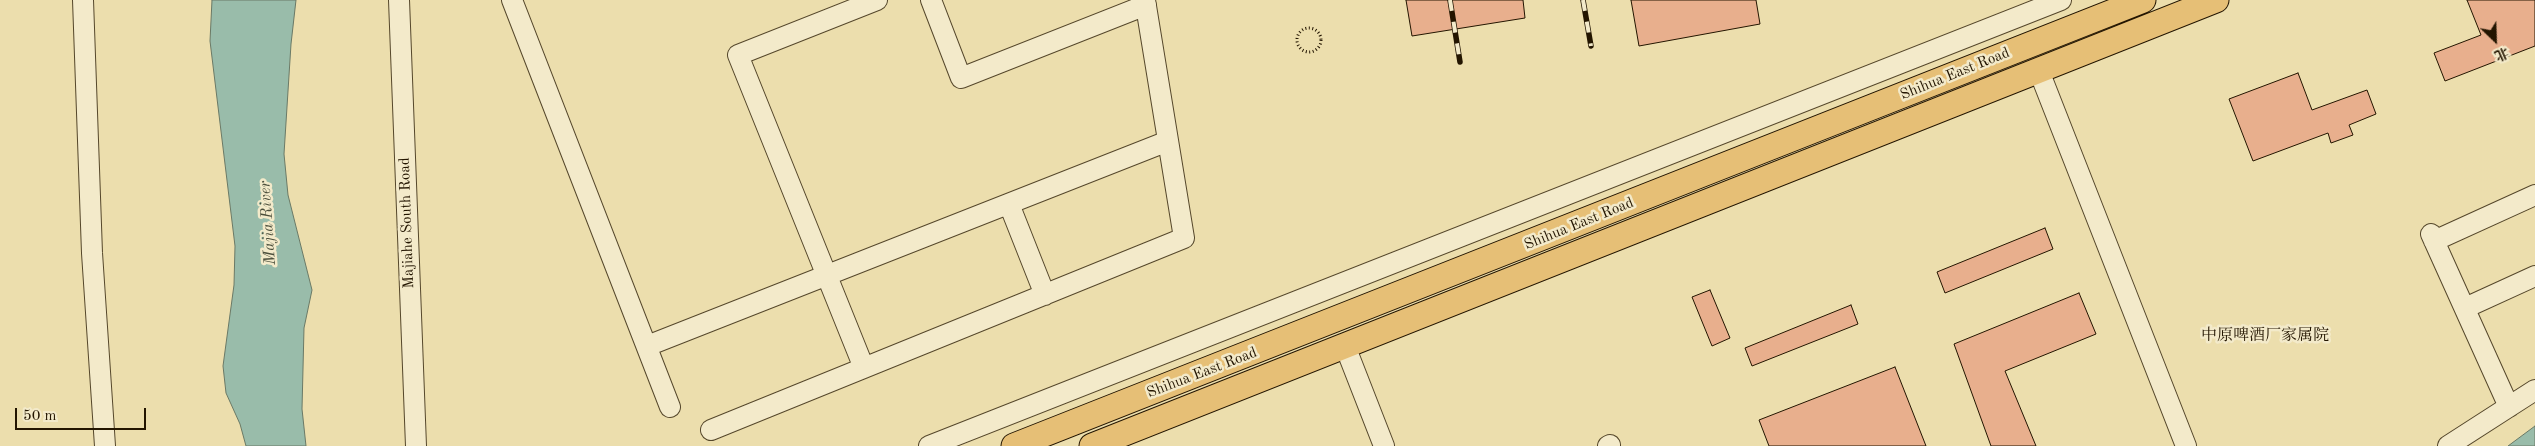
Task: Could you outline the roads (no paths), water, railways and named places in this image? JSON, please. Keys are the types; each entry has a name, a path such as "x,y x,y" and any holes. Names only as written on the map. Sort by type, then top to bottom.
{"main road":[{"name":"Shihua East Road","path":"1014,446 2142,0"},
{"name":"Shihua East Road","path":"1092,446 2216,0"}],"street":[{"path":"83,0 92,253 105,446"},
{"name":"Majiahe South Road","path":"399,0 416,446"},
{"path":"512,0 670,407"},
{"path":"864,368 738,55 877,0"},
{"path":"710,430 1184,238 1146,2 961,78 930,0"},
{"path":"929,446 2025,7 2061,0"},
{"path":"2039,71 2186,446"},
{"path":"647,346 1168,141"},
{"path":"2509,407 2432,238 2535,195"},
{"path":"1009,204 1045,295"},
{"path":"2464,308 2535,276"},
{"path":"1345,346 1382,445"},
{"path":"2448,446 2535,390"}],"water":[{"name":"Majia River","path":"212,0 296,0 291,44 284,154 288,195 312,290 304,328 302,409 306,446 246,446 240,424 226,393 223,366 234,285 235,246 210,41"},
{"path":"2535,426 2535,446 2508,446"}],"railway":[{"path":"1450,0 1460,62"},
{"path":"1583,0 1591,46"}],"district":[{"name":"中原啤酒厂家属院","path":"2265,336"}]}
